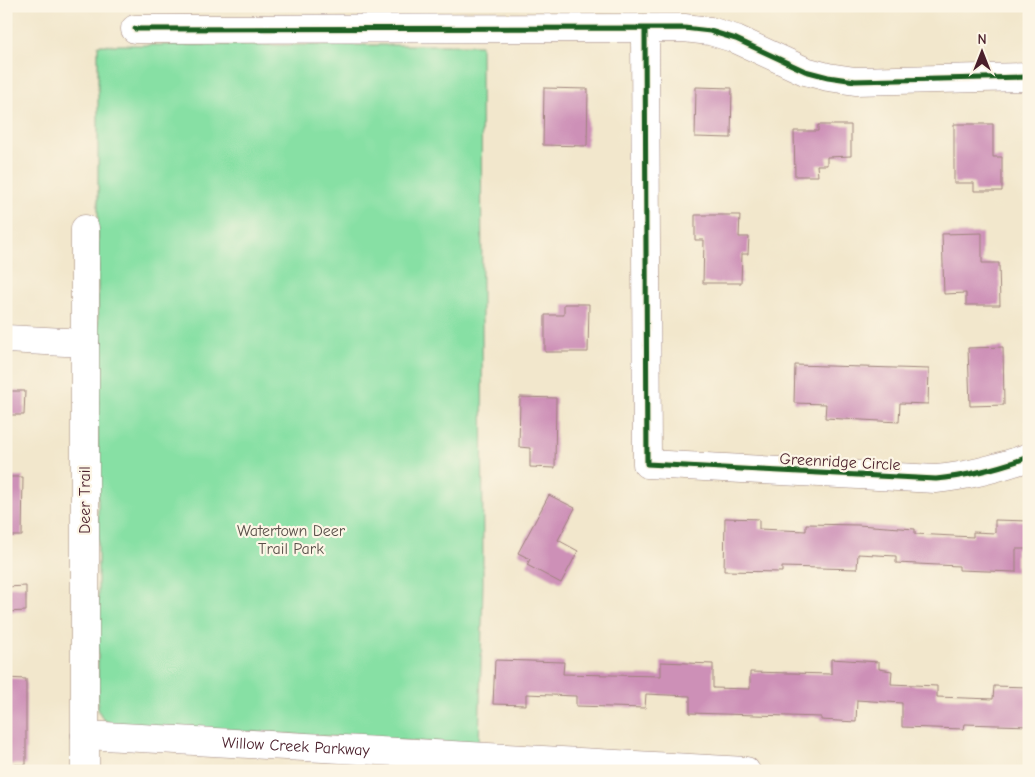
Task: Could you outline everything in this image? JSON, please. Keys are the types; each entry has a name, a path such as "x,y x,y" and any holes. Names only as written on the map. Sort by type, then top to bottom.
{"street":[{"path":"135,29 290,17 469,17 645,29 684,28 710,31 736,39 805,71 828,78 855,81 1029,77"},
{"name":"Greenridge Circle","path":"645,29 647,464 936,479 991,471 1029,457"},
{"name":"Deer Trail","path":"86,229 86,771"},
{"path":"6,339 86,343"},
{"name":"Willow Creek Parkway","path":"86,735 746,771"}],"green space":[{"name":"Watertown Deer Trail Park","path":"98,45 481,45 483,583 479,745 112,724 103,719 98,710"}],"building":[{"path":"696,87 732,88 731,138 695,137"},
{"path":"544,88 588,89 587,146 543,145"},
{"path":"954,124 993,124 993,157 1002,157 1002,191 974,191 974,183 954,183"},
{"path":"818,125 851,125 851,156 827,157 827,165 817,165 818,176 795,176 794,131 818,131"},
{"path":"695,215 740,215 739,237 749,237 748,254 742,254 741,283 703,283 704,240 695,240"},
{"path":"982,233 982,263 999,263 1000,305 966,305 966,293 944,294 942,234"},
{"path":"564,304 589,304 588,352 545,352 545,315 564,315"},
{"path":"1003,347 1004,405 970,406 968,348"},
{"path":"795,365 929,369 928,404 900,403 899,422 825,418 826,404 794,403"},
{"path":"6,391 25,391 24,415 6,415"},
{"path":"520,397 556,398 555,468 530,467 530,448 519,447"},
{"path":"6,477 23,477 22,536 6,536"},
{"path":"549,495 575,508 558,540 578,551 561,583 527,565 530,559 518,553"},
{"path":"725,518 759,519 759,529 806,531 806,524 858,525 915,529 915,534 973,537 973,532 995,533 995,520 1029,521 1028,549 1016,549 1016,572 959,570 959,566 896,563 896,556 858,554 857,569 782,567 782,572 724,571"},
{"path":"26,586 26,611 6,612 6,587"},
{"path":"831,659 879,662 879,669 892,671 891,684 937,686 937,697 993,699 994,686 1029,687 1029,726 965,724 964,729 902,727 902,703 857,700 856,722 821,720 821,717 690,713 690,696 646,694 645,708 576,706 576,696 526,694 526,705 493,704 495,660 564,662 563,674 661,676 661,662 713,664 713,688 750,689 750,672 831,674"},
{"path":"6,678 26,679 26,765 6,764"}],"cycle path":[{"path":"135,29 684,28 710,31 736,39 805,71 855,81 1029,77"},
{"path":"645,29 647,464 936,479 983,471 1029,457"}]}
